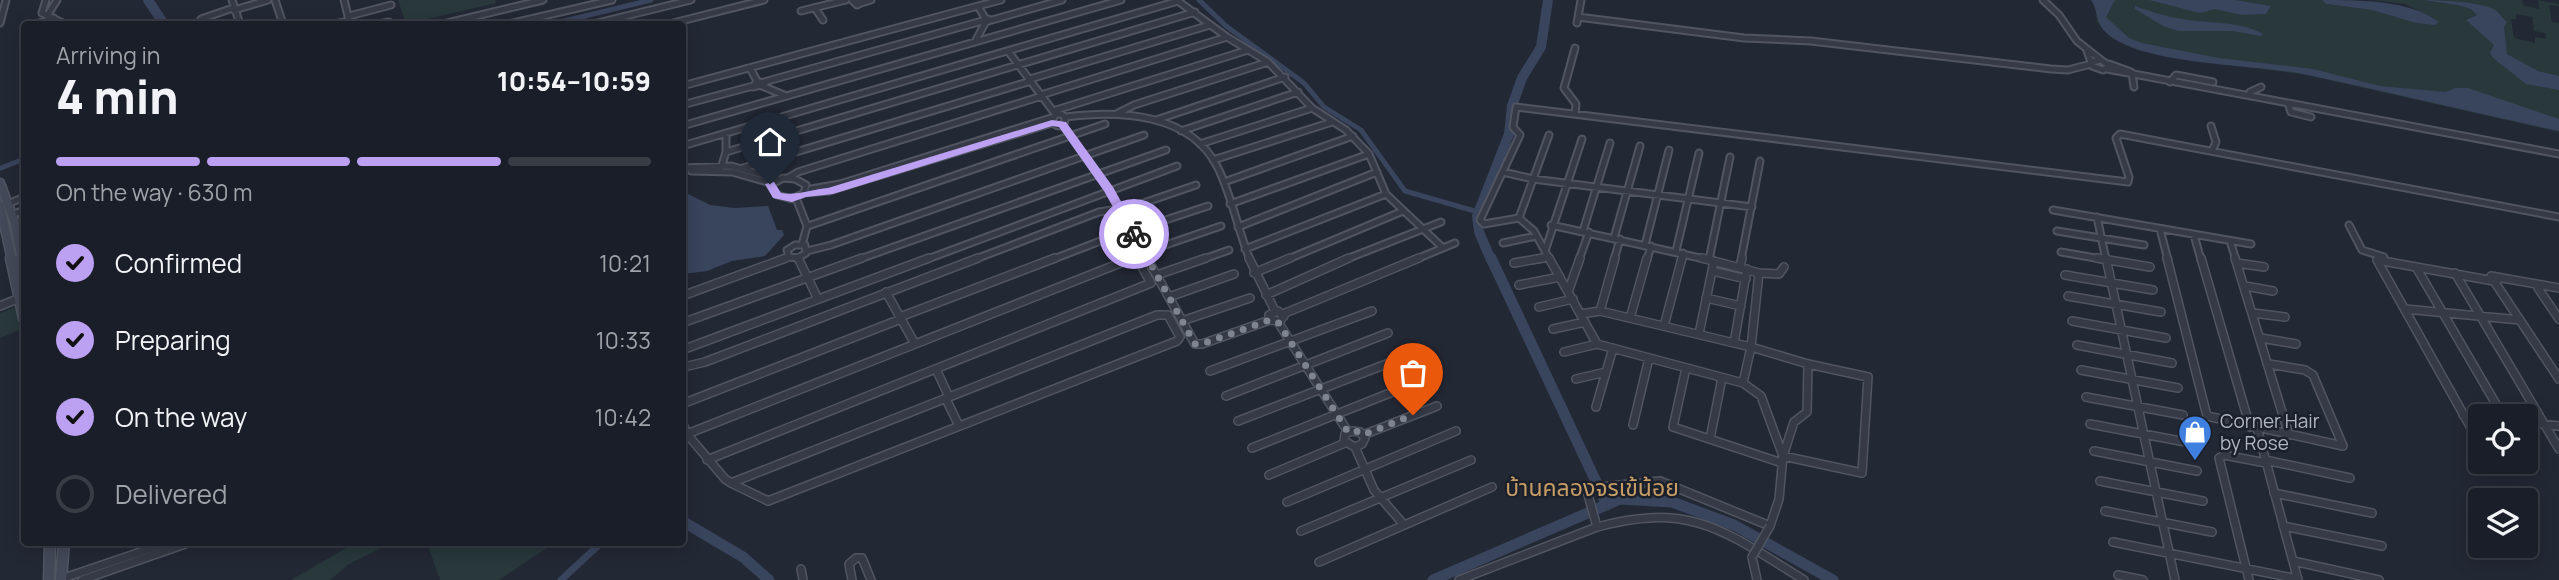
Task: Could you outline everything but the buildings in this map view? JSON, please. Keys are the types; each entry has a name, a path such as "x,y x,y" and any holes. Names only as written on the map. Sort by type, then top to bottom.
{"main road":[{"path":"0,183 21,263"},
{"path":"8,218 21,291"},
{"path":"49,580 50,546"},
{"path":"61,580 64,546"}],"street":[{"path":"0,23 6,0"},
{"path":"46,0 42,13 59,21"},
{"path":"42,21 51,17 57,0"},
{"path":"232,0 239,21"},
{"path":"201,19 268,0"},
{"path":"275,0 282,21"},
{"path":"346,0 349,21 391,5"},
{"path":"456,21 543,0"},
{"path":"522,21 611,0"},
{"path":"605,21 691,0"},
{"path":"681,21 764,0"},
{"path":"836,0 800,10 846,0"},
{"path":"852,0 860,4 871,0"},
{"path":"686,85 1001,0"},
{"path":"686,104 1062,0"},
{"path":"686,125 1121,0"},
{"path":"1581,0 1578,20 1786,41 1811,41 2052,69 2108,67 2170,82 2559,154"},
{"path":"2043,0 2059,15 2070,35 2108,67"},
{"path":"686,145 1182,1 1210,25 1268,62 1312,108 1353,136 1369,154 1386,194 1443,248"},
{"path":"978,6 986,21"},
{"path":"815,8 823,20"},
{"path":"726,152 1195,12"},
{"path":"975,42 986,21"},
{"path":"686,170 743,168 1210,25"},
{"path":"788,178 798,172 1227,37"},
{"path":"1786,41 1787,50"},
{"path":"1575,48 1564,89 1576,104 1575,114"},
{"path":"771,183 770,187 777,195 796,198 805,192 829,191 1248,50"},
{"path":"1008,51 1042,96 1053,117 1062,124 1109,190 1191,339 1198,345 1284,318 1283,314"},
{"path":"2087,51 2091,63 2098,69"},
{"path":"2081,68 2101,60"},
{"path":"1118,113 1134,105 1268,62"},
{"path":"750,68 759,84 786,96"},
{"path":"2134,74 2134,87"},
{"path":"2170,82 2173,76 2178,75 2213,82"},
{"path":"2211,75 2214,90"},
{"path":"1156,120 1285,77"},
{"path":"2250,96 2250,92 2261,88"},
{"path":"1181,131 1298,92"},
{"path":"1565,113 1572,101"},
{"path":"2288,103 2291,112 2311,117"},
{"path":"1519,218 1484,224 1480,220 1520,135 1513,127 1516,107 2128,182 2129,177 2117,135 2559,217"},
{"path":"1200,144 1312,108"},
{"path":"1053,117 1118,113 1156,120 1181,131 1200,144 1213,160 1223,182 1254,273 1275,311 1283,314 1455,243"},
{"path":"1062,124 1066,117"},
{"path":"1213,160 1332,122"},
{"path":"808,226 1105,124"},
{"path":"2211,126 2216,142 2212,151"},
{"path":"722,168 726,152 726,133"},
{"path":"686,295 789,257 798,258 807,251 831,245 1144,135"},
{"path":"1519,218 1549,135"},
{"path":"1223,182 1353,136"},
{"path":"1547,254 1553,225 1581,139"},
{"path":"1568,292 1610,143"},
{"path":"1600,311 1640,146"},
{"path":"686,322 1166,150"},
{"path":"1630,317 1669,150"},
{"path":"1664,326 1699,153"},
{"path":"1230,204 1369,154"},
{"path":"1699,334 1730,157"},
{"path":"1734,343 1746,279 1744,268 1760,161"},
{"path":"686,348 1177,166"},
{"path":"722,168 771,183"},
{"path":"743,168 777,179 788,178 802,182 805,192"},
{"path":"1238,227 1377,172"},
{"path":"1503,172 1567,183 1752,206"},
{"path":"771,183 777,179"},
{"path":"1120,211 1196,185"},
{"path":"1245,249 1386,194"},
{"path":"4,205 21,198"},
{"path":"796,198 808,226 802,244"},
{"path":"1132,231 1208,206"},
{"path":"686,366 705,362 1106,210 1113,211 1122,230 1116,235 686,402"},
{"path":"2053,210 2251,244"},
{"path":"1254,273 1403,211"},
{"path":"2097,217 2099,238 2175,580"},
{"path":"1519,218 1536,236 1597,344"},
{"path":"1266,295 1326,267 1441,222"},
{"path":"1553,225 1679,252 1759,273 1779,274 1784,267"},
{"path":"2349,225 2362,250 2369,254 2559,289"},
{"path":"1145,252 1221,226"},
{"path":"2161,229 2205,413 2213,419 2336,446 2344,443 2313,375 2305,370 2269,364"},
{"path":"2057,231 2144,245"},
{"path":"2113,542 2298,580 2266,462 2194,234"},
{"path":"1503,243 1536,236"},
{"path":"2230,241 2289,435"},
{"path":"802,244 807,251"},
{"path":"789,257 789,248 802,244"},
{"path":"1157,275 1228,250"},
{"path":"2060,252 2150,267"},
{"path":"1514,263 1547,254"},
{"path":"798,258 818,299"},
{"path":"707,460 1151,283 1138,260 1133,259 687,434 707,460 730,483 768,501 1177,341 1180,337 1168,315 1162,313 730,483"},
{"path":"2468,424 2377,260 2494,281 2559,289"},
{"path":"2237,263 2264,267"},
{"path":"2416,267 2496,404"},
{"path":"1712,271 1746,279"},
{"path":"1744,383 1759,273"},
{"path":"1169,297 1234,274"},
{"path":"2455,274 2559,449"},
{"path":"2065,275 2153,290"},
{"path":"1519,285 1560,277"},
{"path":"2494,281 2559,379"},
{"path":"2245,286 2273,290"},
{"path":"2539,288 2559,319"},
{"path":"886,292 915,344"},
{"path":"2068,296 2161,312"},
{"path":"0,306 21,297"},
{"path":"1182,321 1250,298"},
{"path":"1706,298 1741,306"},
{"path":"1539,307 1573,299"},
{"path":"2405,309 2520,320"},
{"path":"1210,372 1372,310"},
{"path":"1275,311 1269,314 1291,342 1348,432"},
{"path":"1581,314 1600,311 1630,317 1868,377 1862,473 1783,460 1673,427 1686,368"},
{"path":"2253,313 2285,317"},
{"path":"2073,321 2166,338"},
{"path":"1553,329 1585,322"},
{"path":"1226,396 1388,333"},
{"path":"2261,338 2296,344"},
{"path":"1564,352 1597,344 1744,383 1760,396 1783,460"},
{"path":"2077,345 2172,362"},
{"path":"1596,407 1613,348"},
{"path":"1238,421 1402,358"},
{"path":"1633,425 1649,358"},
{"path":"1757,580 1752,557 1770,526 1779,499 1783,460 1794,422 1807,412 1808,364"},
{"path":"936,369 959,426"},
{"path":"2081,370 2178,388"},
{"path":"1576,379 1606,372"},
{"path":"1710,439 1722,378"},
{"path":"1252,448 1420,381"},
{"path":"2086,397 2183,415"},
{"path":"1363,435 1437,405"},
{"path":"2463,415 2468,416"},
{"path":"2090,424 2191,443"},
{"path":"2538,424 2559,426"},
{"path":"1345,443 1343,438 1348,432 1356,431 1363,435"},
{"path":"1287,502 1457,431"},
{"path":"1269,475 1345,443 1355,447 1362,444 1363,435"},
{"path":"1355,447 1363,469 1380,498 1404,525"},
{"path":"2095,452 2197,471"},
{"path":"2249,580 2219,458 2224,455 2350,478"},
{"path":"1301,531 1471,460"},
{"path":"1596,525 1588,489 1660,481 1770,526"},
{"path":"2100,481 2203,501"},
{"path":"1320,562 1492,487"},
{"path":"2274,493 2372,513"},
{"path":"2105,511 2212,532"},
{"path":"1459,580 1596,525 1633,516 1691,518 1736,538 1804,580"},
{"path":"2283,526 2382,546"},
{"path":"82,580 160,546"},
{"path":"61,580 177,546"},
{"path":"852,580 849,564 856,558 862,558 871,580"},
{"path":"2293,561 2379,580"},
{"path":"801,569 803,580"},
{"path":"2118,575 2143,580"}],"shaded area":[{"path":"398,0 495,0 496,3 419,21 405,21"},
{"path":"2091,0 2322,0 2326,4 2372,10 2421,24 2434,18 2405,4 2372,0 2522,0 2523,5 2539,9 2538,0 2559,4 2549,5 2552,22 2559,23 2559,132 2307,75 2162,56 2111,37 2097,22 2095,6","holes":["2516,14 2532,17 2534,31 2545,33 2546,39 2535,37 2535,43 2514,38 2511,19 2516,19"]},
{"path":"16,307 21,329 0,338 0,313"},
{"path":"350,546 386,546 349,564 330,580 291,580"},
{"path":"428,546 550,546 499,580 440,580"}],"water":[{"path":"2091,0 2115,0 2106,17 2129,38 2142,43 2219,58 2313,69 2380,86 2446,92 2455,88 2468,88 2559,119 2559,131 2308,75 2205,63 2151,53 2128,46 2105,32"},
{"path":"2149,0 2235,0 2271,6 2266,14 2242,15 2215,9 2200,13"},
{"path":"2322,0 2399,5 2414,9 2439,22 2435,25 2416,23 2372,10 2326,4"},
{"path":"2423,0 2471,3 2495,10 2507,22 2504,27 2507,54 2538,71 2559,76 2559,90 2526,84 2493,58 2490,53 2494,45 2466,20 2477,15 2471,9"},
{"path":"2135,6 2192,21 2243,26 2263,34 2260,36 2233,31 2178,31 2163,26 2135,9"},
{"path":"686,193 710,205 734,208 768,206 777,230 782,230 784,235 765,256 732,261 707,271 686,274"}],"waterway":[{"path":"148,0 162,21"},
{"path":"564,21 651,0"},
{"path":"1199,0 1226,26 1304,83 1324,107 1361,130 1405,191 1478,212"},
{"path":"1491,260 1479,232 1477,216 1509,134 1512,106 1522,78 1541,47 1548,0"},
{"path":"1,168 21,160"},
{"path":"1491,258 1607,505"},
{"path":"1607,505 1620,499 1672,502 1734,525 1833,580"},
{"path":"1433,580 1607,505"},
{"path":"686,523 743,557 769,580"},
{"path":"561,580 598,546"}],"way so far":[{"path":"1134,234 1195,344 1202,344 1270,320 1278,322 1348,432 1356,431 1363,435 1413,415"}],"place":[{"name":"Corner Hair by Rose","path":"2195,462"}],"district":[{"name":"บ้านคลองจรเข้น้อย","path":"1592,488"}],"route":[{"path":"770,184 777,195 792,199 804,193 829,191 1052,123 1062,124 1109,190 1134,234"}]}
